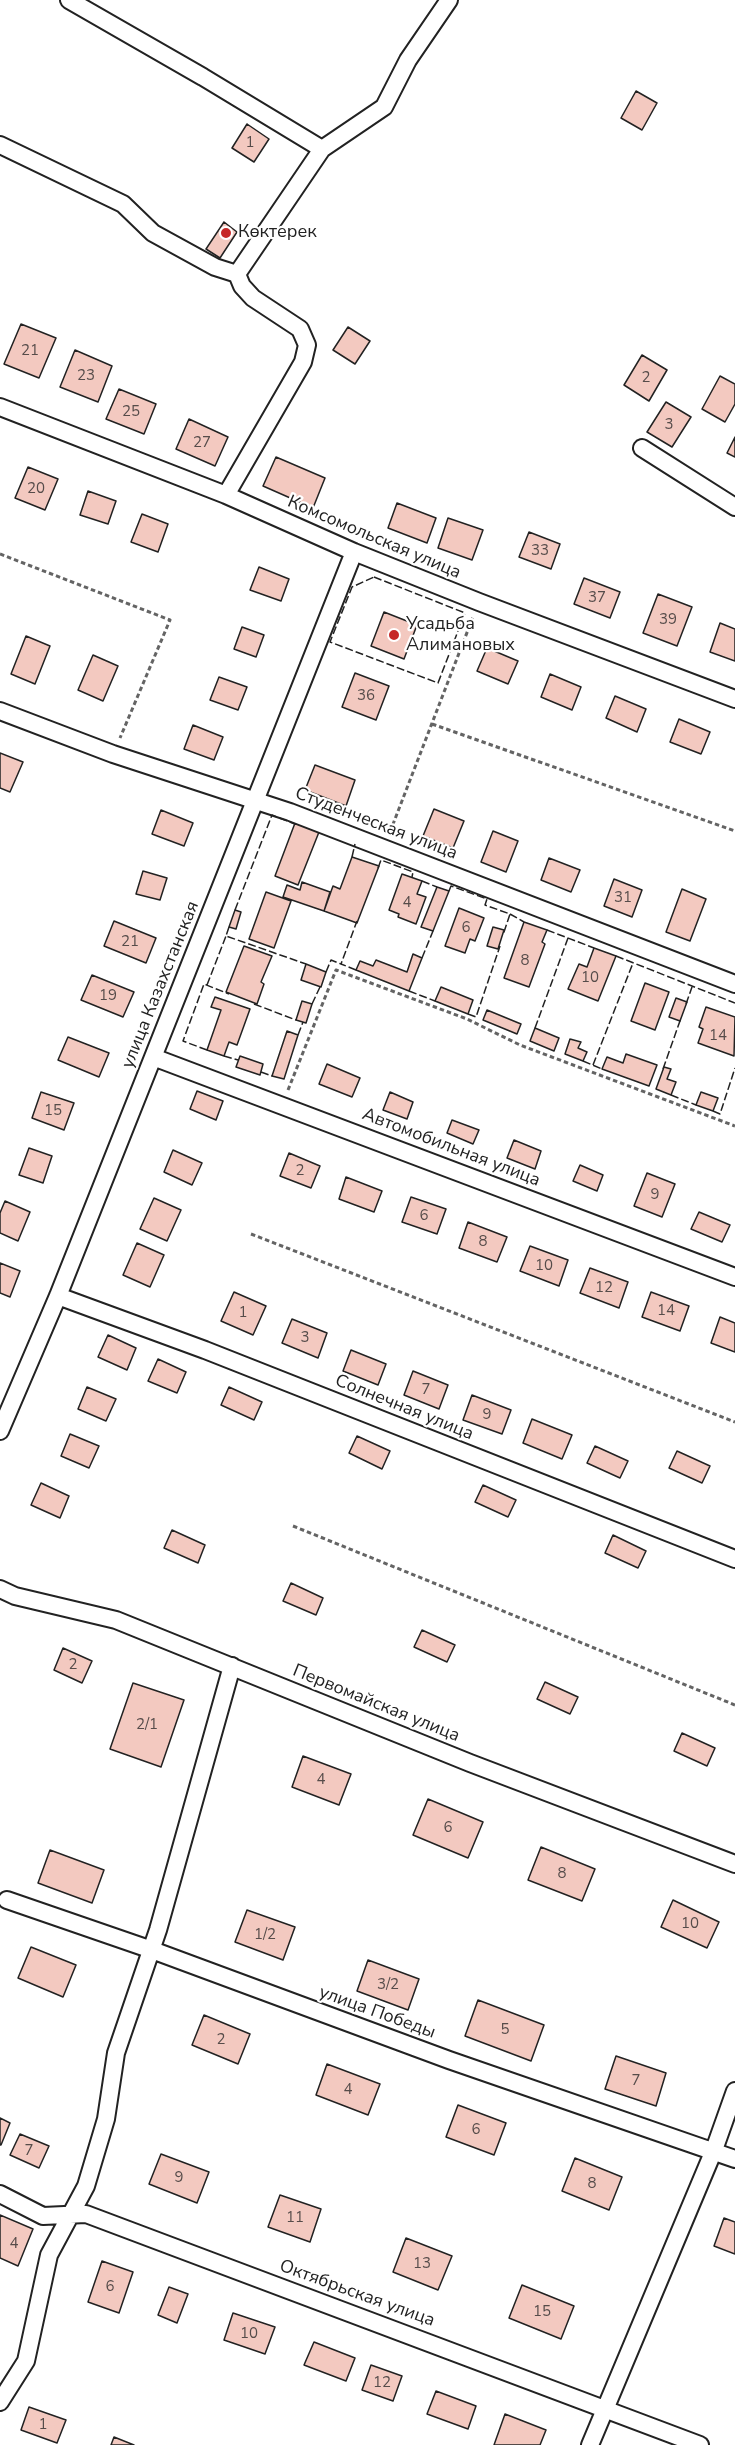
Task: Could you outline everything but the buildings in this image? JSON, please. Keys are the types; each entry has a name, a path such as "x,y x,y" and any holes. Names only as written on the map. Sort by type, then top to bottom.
{"street":[{"path":"69,0 322,149"},
{"path":"237,274 322,149 384,106 408,60 449,0"},
{"path":"0,145 123,204 153,233 215,267 237,274 242,286 253,298 300,329 307,345 303,362 226,495"},
{"name":"Комсомольская улица","path":"0,407 226,495 354,552 478,602 735,699"},
{"path":"642,448 735,507"},
{"name":"улица Казахстанская","path":"0,1431 58,1296 354,552"},
{"name":"Студенческая улица","path":"0,711 113,754 255,800 735,984"},
{"name":"Автомобильная улица","path":"153,1057 735,1277"},
{"name":"Солнечная улица","path":"58,1296 205,1350 735,1559"},
{"name":"Первомайская улица","path":"0,1589 15,1596 116,1620 470,1763 735,1864"},
{"path":"0,2402 26,2361 49,2255 86,2186 106,2119 116,2053 152,1950 193,1812 232,1666"},
{"name":"улица Победы","path":"7,1899 450,2060 735,2159"},
{"path":"590,2445 604,2407 714,2150 735,2091"},
{"name":"Октябрьская улица","path":"0,2194 43,2216 86,2214 700,2445"}],"path":[{"path":"0,554 170,620 113,754"},
{"path":"384,848 478,602"},
{"path":"432,724 735,831"},
{"path":"282,1106 336,970 467,1020 520,1045 735,1126"},
{"path":"251,1234 735,1422"},
{"path":"293,1526 735,1705"}],"fence":[{"path":"374,577 465,613 438,683 330,642 352,587 374,577"},
{"path":"235,910 272,815 295,824"},
{"path":"352,857 355,844"},
{"path":"378,868 381,860 413,872 412,877"},
{"path":"422,881 437,887"},
{"path":"449,891 451,886 487,899 485,905 510,914 503,935"},
{"path":"510,914 524,922"},
{"path":"356,970 341,964 357,921"},
{"path":"229,927 226,936 306,964"},
{"path":"547,930 594,948"},
{"path":"422,958 433,931"},
{"path":"207,985 226,936"},
{"path":"535,1028 568,938"},
{"path":"468,1014 476,1017 500,946"},
{"path":"616,956 735,1003"},
{"path":"326,972 331,960 341,964"},
{"path":"593,1065 633,963"},
{"path":"207,1050 183,1041 204,984 229,994"},
{"path":"312,1004 320,987"},
{"path":"686,1004 692,987"},
{"path":"409,991 435,1001"},
{"path":"254,1004 296,1020"},
{"path":"663,1069 681,1018"},
{"path":"298,1035 303,1022"},
{"path":"224,1056 238,1060"},
{"path":"583,1061 602,1069"},
{"path":"713,1111 720,1114 735,1068"},
{"path":"261,1072 272,1076"},
{"path":"671,1095 696,1105"}],"place":[{"name":"Көктерек","path":"226,233"},
{"name":"Усадьба Алимановых","path":"394,635"}]}
